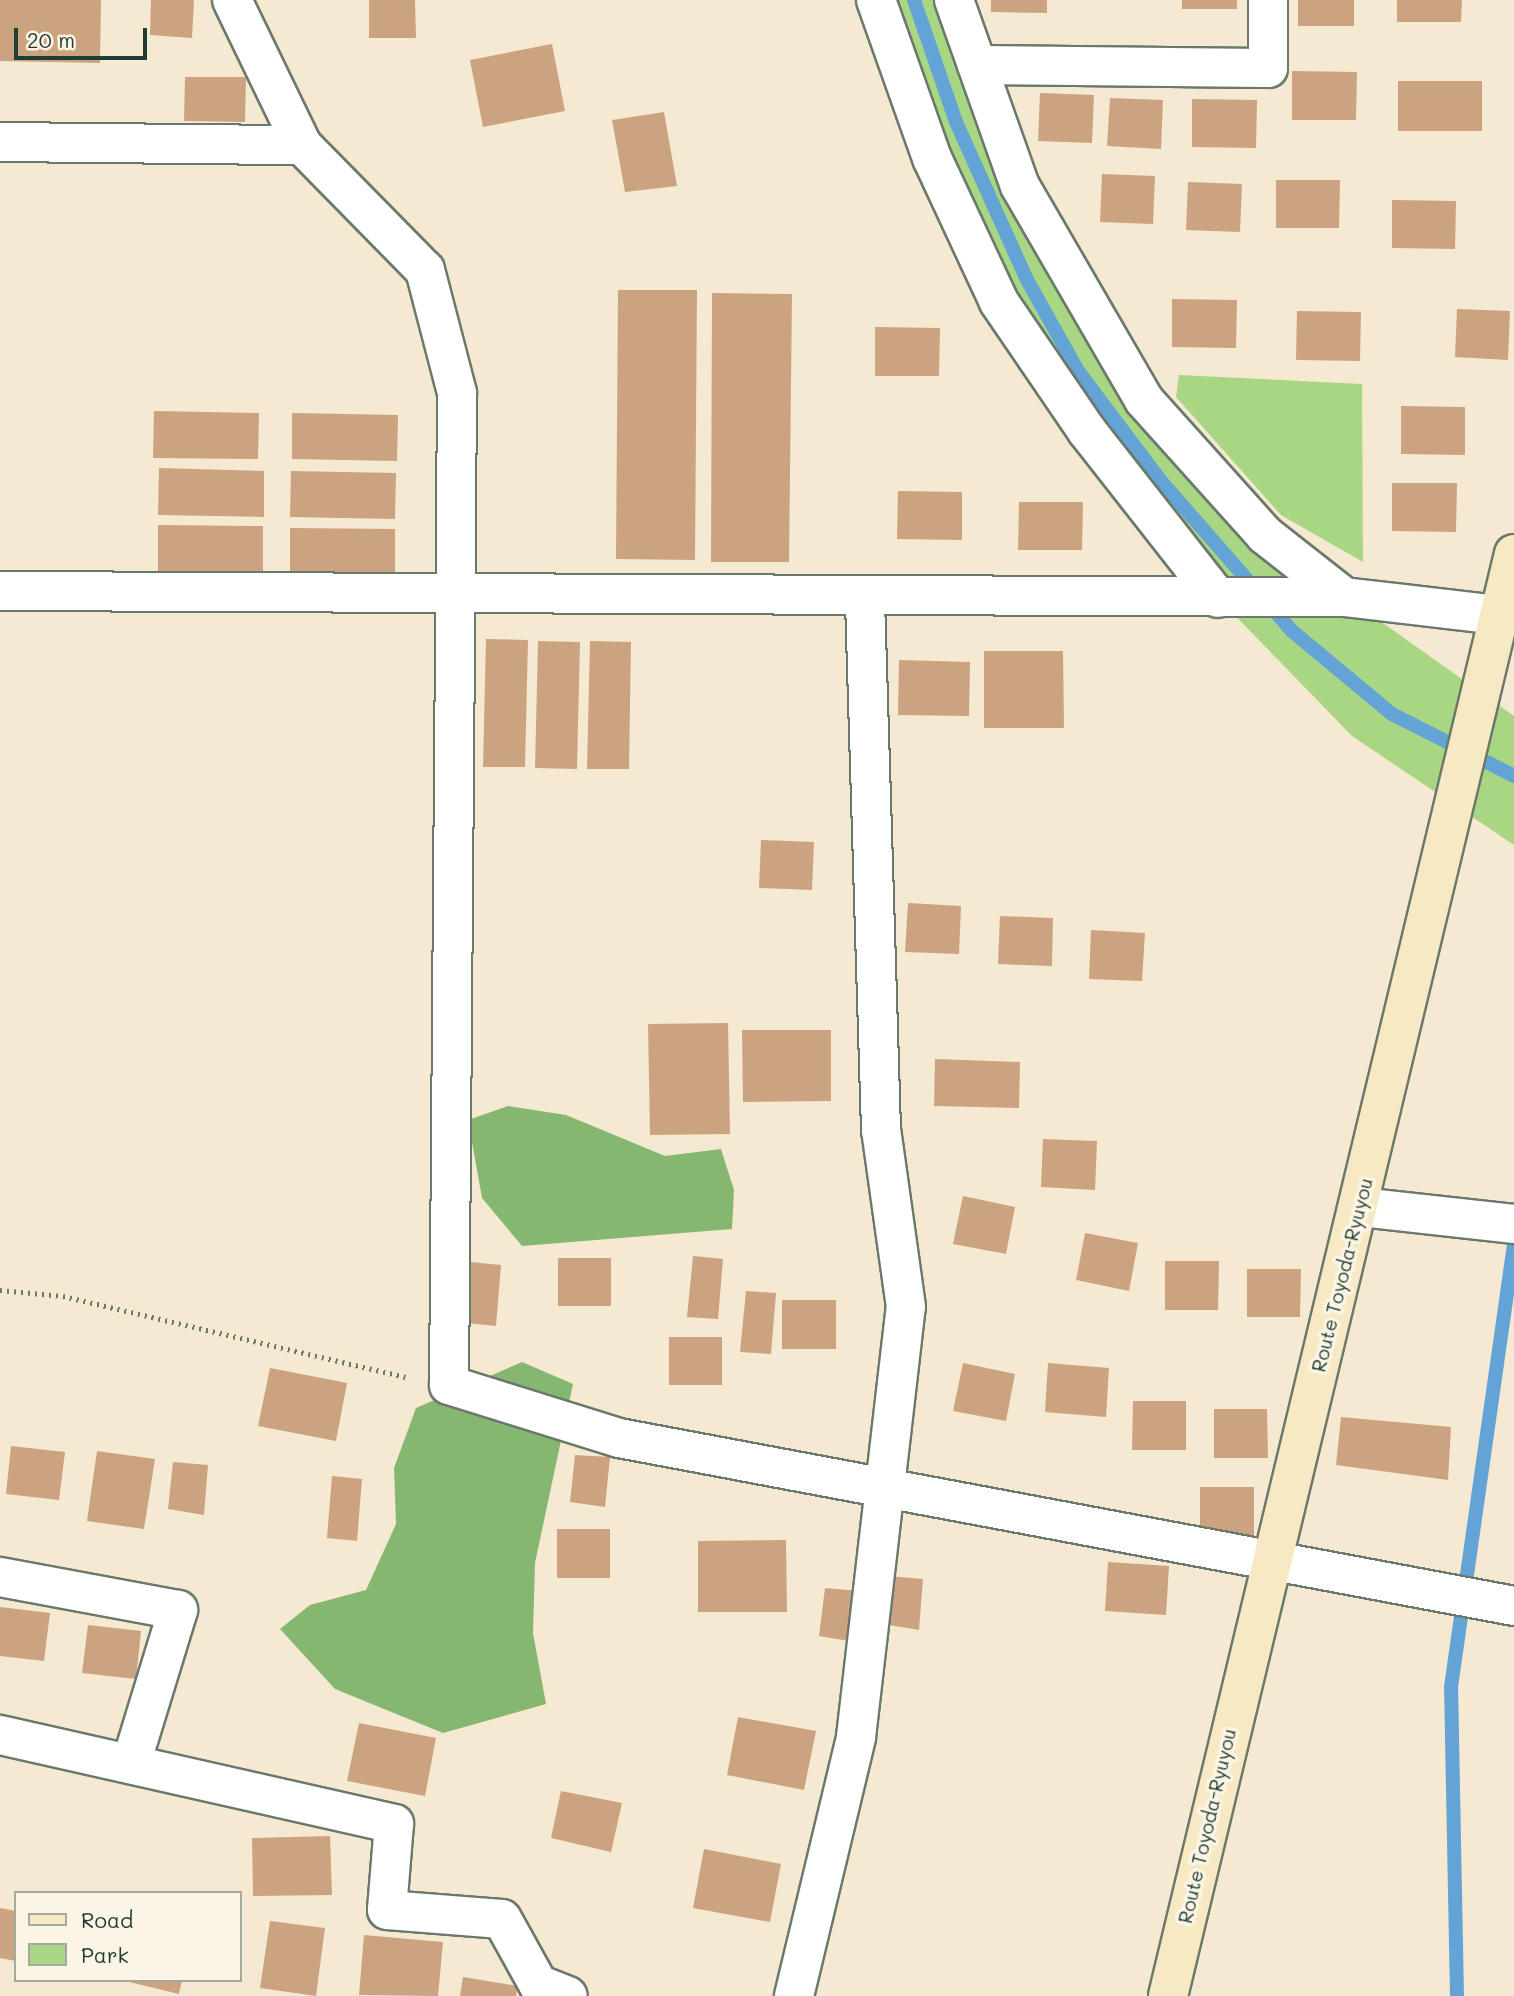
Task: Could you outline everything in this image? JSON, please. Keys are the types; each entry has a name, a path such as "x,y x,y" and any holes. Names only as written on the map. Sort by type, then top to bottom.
{"main road":[{"name":"Route Toyoda-Ryuyou","path":"1168,1996 1269,1560 1507,616 1514,554"}],"street":[{"path":"232,0 302,145 425,270 457,393 449,1385 619,1438 1514,1606"},
{"path":"876,0 932,158 999,302 1087,431 1218,598"},
{"path":"954,0 1020,186 1144,400 1265,536 1344,597"},
{"path":"977,65 1268,68 1268,0"},
{"path":"0,142 302,145"},
{"path":"0,591 455,590 865,599 1344,597 1507,616"},
{"path":"794,1996 856,1737 887,1490 906,1307 881,1130 865,599"},
{"path":"1360,1207 1514,1224"},
{"path":"0,1577 178,1610 131,1764"},
{"path":"0,1735 394,1824 387,1910 502,1919 538,1984 568,1996"}],"path":[{"path":"0,1290 63,1296 449,1385"}],"green space":[{"path":"881,0 958,0 1077,284 1240,507 1325,582 1514,716 1514,845 1352,736 1218,598 1017,328"},
{"path":"1179,375 1362,384 1363,562 1281,515 1176,397"},
{"path":"508,1106 566,1115 665,1156 721,1149 734,1190 732,1229 522,1246 482,1198 468,1120"},
{"path":"522,1362 573,1384 535,1563 533,1633 546,1704 443,1733 335,1689 280,1629 310,1605 366,1590 396,1524 394,1468 416,1408"}],"building":[{"path":"0,0 101,0 100,63 0,61"},
{"path":"151,0 194,0 192,38 150,35"},
{"path":"369,0 415,0 416,38 369,38"},
{"path":"991,0 1047,0 1047,13 991,12"},
{"path":"1182,0 1237,0 1237,9 1182,9"},
{"path":"1298,0 1354,0 1354,26 1298,26"},
{"path":"1397,0 1462,0 1461,22 1397,22"},
{"path":"552,44 565,111 483,127 470,60"},
{"path":"1292,71 1357,72 1356,120 1292,120"},
{"path":"185,77 246,77 245,122 184,121"},
{"path":"1398,81 1482,81 1482,131 1398,131"},
{"path":"1040,93 1094,95 1092,143 1038,141"},
{"path":"1110,98 1163,100 1161,149 1107,146"},
{"path":"1192,99 1257,100 1256,148 1192,147"},
{"path":"664,112 677,186 625,192 612,120"},
{"path":"1102,174 1155,176 1153,224 1100,222"},
{"path":"1276,180 1340,180 1339,228 1276,228"},
{"path":"1188,182 1242,184 1240,232 1186,230"},
{"path":"1392,200 1456,201 1455,249 1392,248"},
{"path":"618,290 697,290 695,560 616,559"},
{"path":"712,293 792,294 789,562 711,562"},
{"path":"1172,299 1237,300 1236,348 1172,347"},
{"path":"1457,309 1510,311 1508,360 1455,357"},
{"path":"1297,311 1361,312 1360,361 1296,360"},
{"path":"875,327 940,328 939,376 875,376"},
{"path":"1401,406 1465,407 1465,455 1401,454"},
{"path":"154,411 259,413 258,459 153,458"},
{"path":"292,413 398,415 397,461 292,459"},
{"path":"159,468 264,471 264,517 158,515"},
{"path":"291,471 396,473 395,519 290,517"},
{"path":"1392,483 1457,483 1456,532 1392,531"},
{"path":"898,491 962,492 962,540 897,539"},
{"path":"1019,502 1083,502 1082,550 1018,550"},
{"path":"158,525 263,526 263,573 158,571"},
{"path":"290,528 395,529 395,575 290,574"},
{"path":"486,639 528,640 525,767 483,767"},
{"path":"538,641 580,642 577,769 535,768"},
{"path":"590,641 631,642 629,769 587,769"},
{"path":"984,651 1063,651 1064,728 984,728"},
{"path":"899,660 970,662 969,716 898,715"},
{"path":"761,840 814,842 812,890 759,888"},
{"path":"908,903 961,906 959,954 905,952"},
{"path":"1000,916 1053,918 1052,966 998,964"},
{"path":"1091,930 1145,933 1142,981 1089,979"},
{"path":"728,1023 730,1134 650,1135 648,1024"},
{"path":"742,1030 831,1030 831,1101 743,1102"},
{"path":"935,1059 1020,1062 1019,1108 934,1106"},
{"path":"1043,1139 1097,1141 1095,1190 1041,1187"},
{"path":"963,1196 1015,1207 1006,1254 953,1244"},
{"path":"1085,1233 1138,1243 1129,1291 1076,1280"},
{"path":"693,1256 723,1259 718,1319 687,1317"},
{"path":"558,1258 611,1258 611,1306 558,1306"},
{"path":"1165,1261 1219,1261 1218,1310 1165,1310"},
{"path":"471,1262 501,1265 496,1326 466,1323"},
{"path":"1247,1269 1301,1269 1300,1317 1247,1317"},
{"path":"746,1291 776,1293 771,1354 740,1352"},
{"path":"782,1300 836,1300 836,1349 782,1349"},
{"path":"669,1337 722,1337 722,1385 669,1385"},
{"path":"963,1363 1015,1374 1006,1421 953,1411"},
{"path":"1048,1363 1109,1368 1106,1417 1045,1412"},
{"path":"270,1368 347,1383 336,1441 258,1426"},
{"path":"1133,1401 1186,1401 1186,1450 1132,1450"},
{"path":"1214,1409 1267,1409 1268,1458 1214,1458"},
{"path":"1341,1417 1451,1427 1448,1480 1336,1465"},
{"path":"11,1446 65,1452 59,1500 6,1494"},
{"path":"97,1451 155,1459 144,1529 87,1521"},
{"path":"575,1455 610,1457 605,1507 570,1502"},
{"path":"173,1462 208,1465 204,1515 168,1509"},
{"path":"332,1476 362,1479 357,1541 327,1538"},
{"path":"1200,1487 1254,1487 1254,1536 1200,1536"},
{"path":"557,1529 610,1529 610,1578 557,1578"},
{"path":"786,1540 787,1612 698,1612 698,1541"},
{"path":"1108,1562 1169,1566 1166,1615 1105,1611"},
{"path":"888,1576 923,1579 919,1630 883,1624"},
{"path":"825,1588 860,1591 855,1642 819,1636"},
{"path":"0,1607 50,1613 44,1661 0,1656"},
{"path":"88,1625 141,1631 136,1679 82,1673"},
{"path":"738,1717 816,1731 804,1790 727,1775"},
{"path":"359,1723 436,1738 425,1796 347,1781"},
{"path":"561,1791 622,1803 611,1852 551,1838"},
{"path":"330,1836 332,1895 253,1896 252,1838"},
{"path":"704,1849 781,1864 770,1922 693,1908"},
{"path":"0,1908 14,1911 14,1961 0,1958"},
{"path":"270,1921 325,1928 316,1996 260,1988"},
{"path":"364,1935 443,1942 438,1996 359,1995"},
{"path":"463,1977 518,1986 516,1996 460,1996"},
{"path":"129,1982 182,1982 179,1994"}],"waterway":[{"path":"914,0 956,122 1026,278 1078,371 1161,481 1292,631 1392,714 1514,776"},
{"path":"1457,1996 1451,1687 1514,1247"}]}
